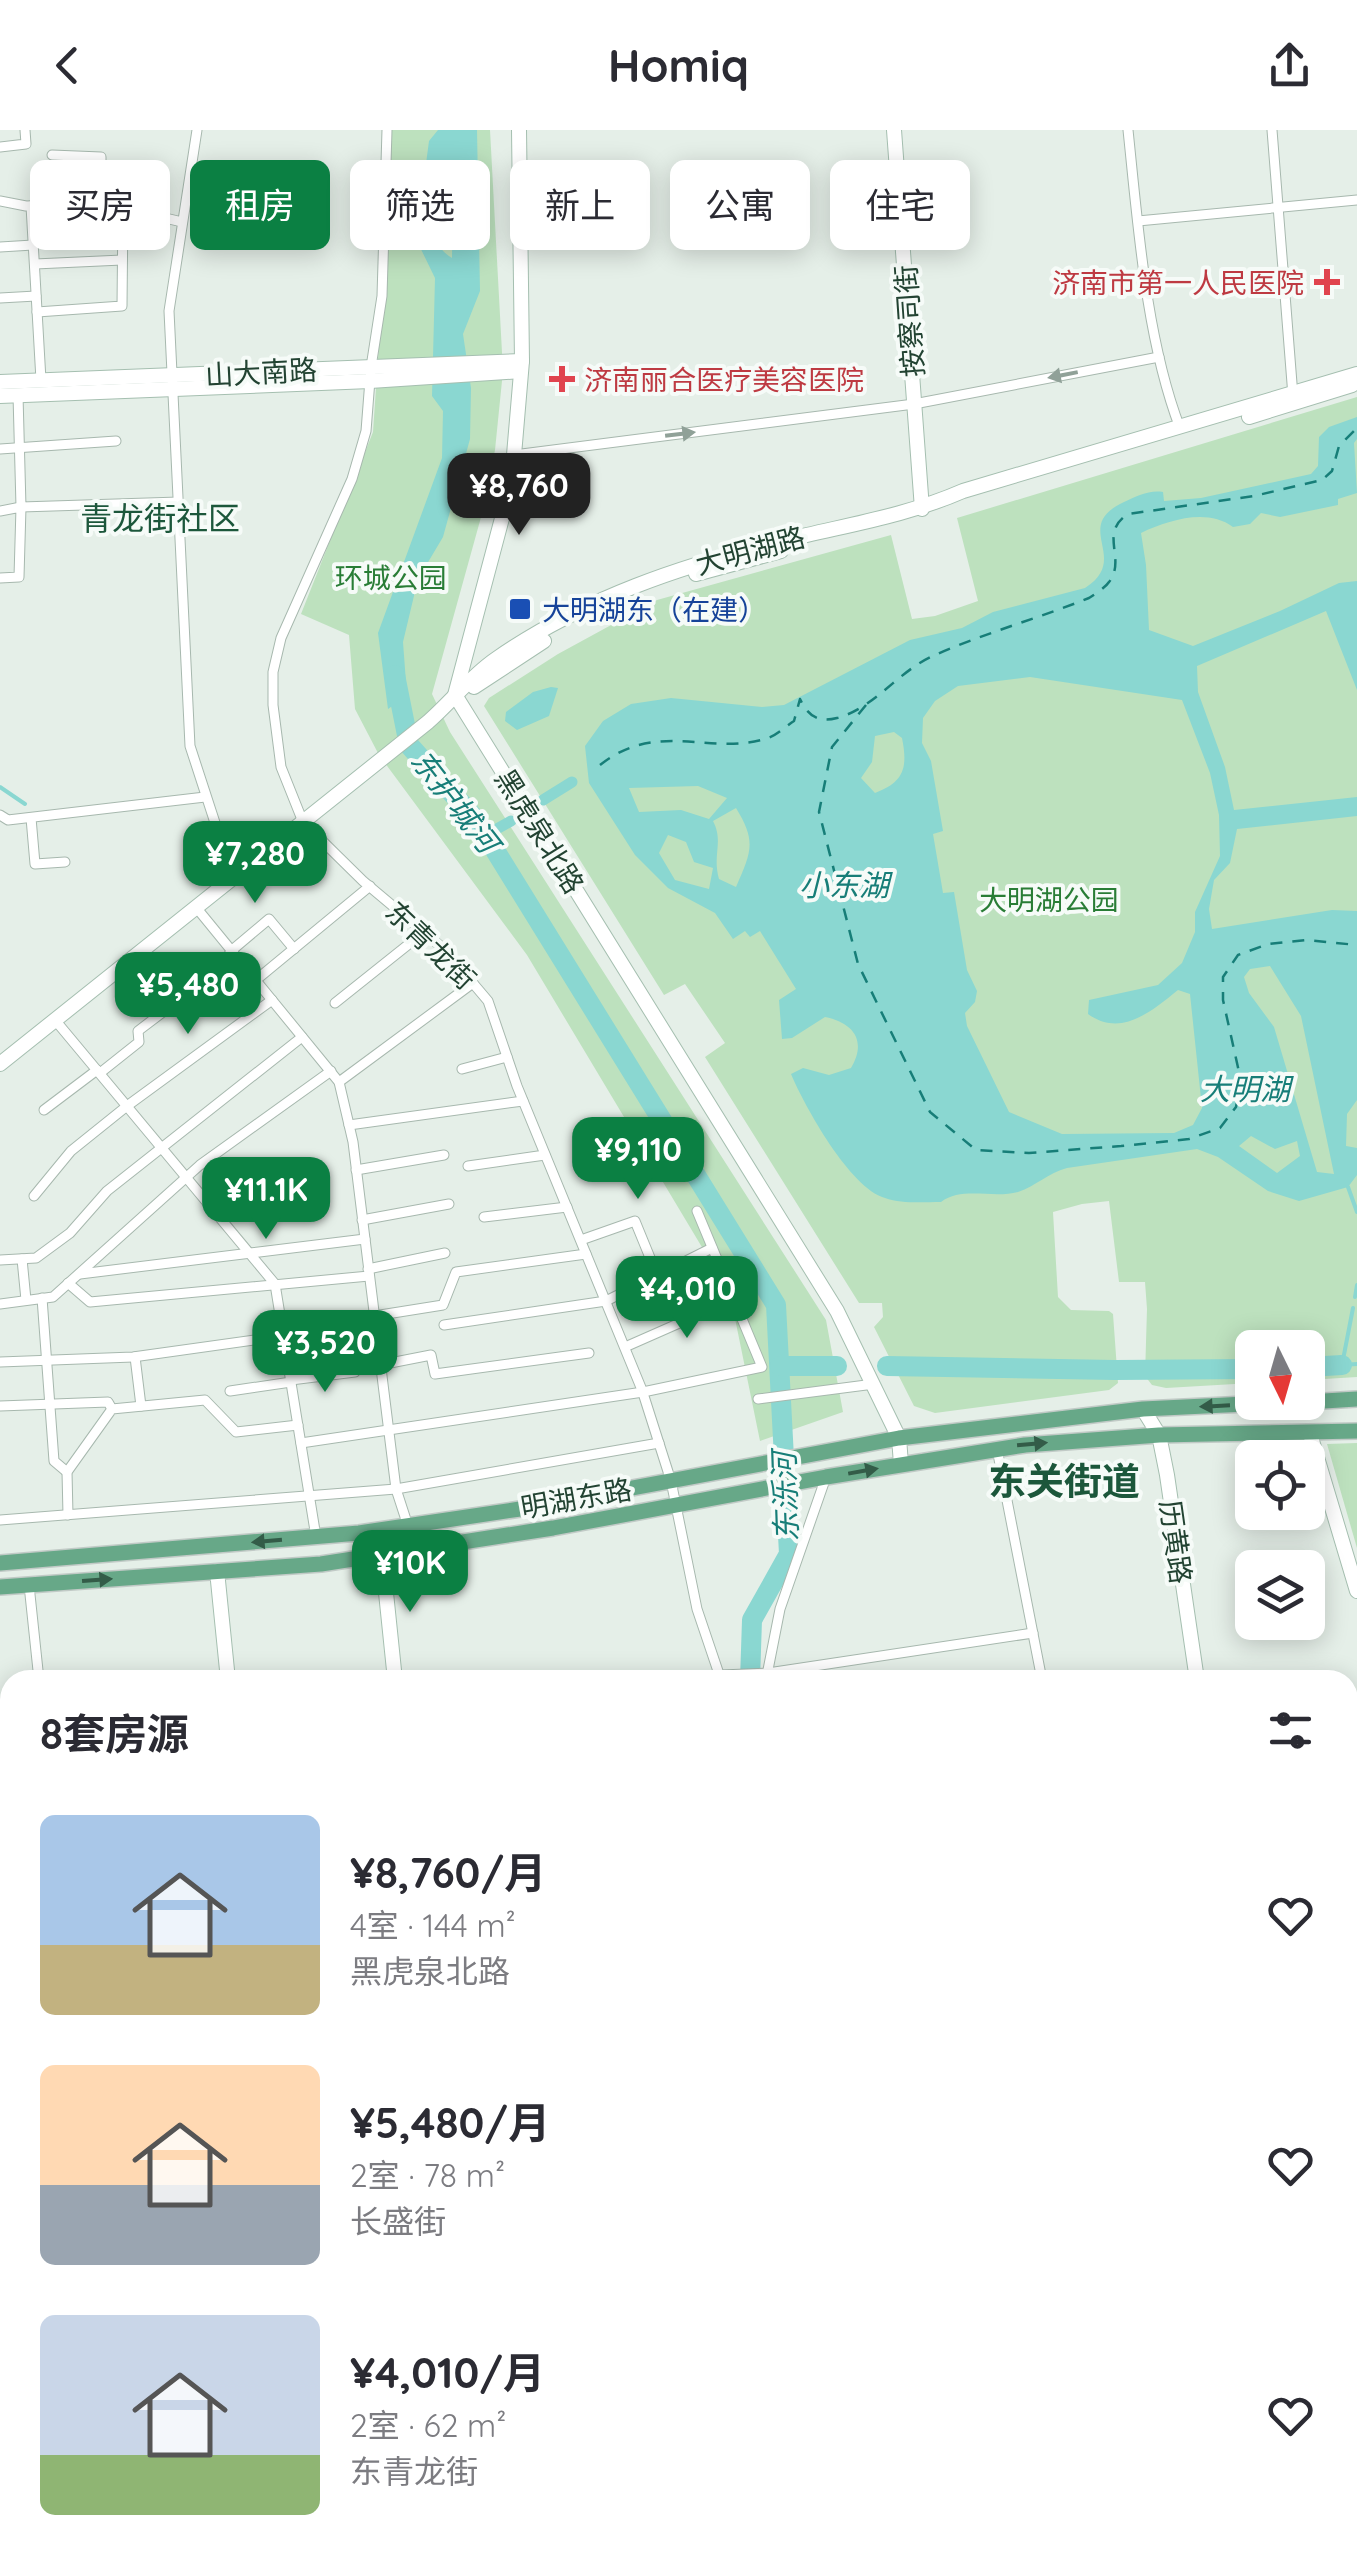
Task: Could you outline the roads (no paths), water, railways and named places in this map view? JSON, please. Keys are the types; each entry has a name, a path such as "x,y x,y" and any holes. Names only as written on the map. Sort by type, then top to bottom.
{"main road":[{"path":"0,1064 428,722 455,695 509,492 514,455 522,366 519,130"},
{"name":"按察司街","path":"894,130 923,510"},
{"name":"山大南路","path":"0,396 173,382 522,366"},
{"name":"大明湖路","path":"455,695 470,690 589,614 646,590 1294,398 1357,374"},
{"name":"山大南路","path":"0,382 173,382"},
{"name":"大明湖路","path":"923,510 963,490 1180,428 1357,384"},
{"name":"黑虎泉北路","path":"455,695 836,1310 899,1438 901,1464"},
{"path":"1325,1401 1357,1399"},
{"name":"明湖东路","path":"0,1563 408,1526 744,1469 899,1438 1143,1409 1235,1405"},
{"name":"历黄路","path":"1143,1409 1158,1435 1195,1670"},
{"name":"明湖东路","path":"0,1587 321,1564 553,1528 997,1448 1158,1435 1357,1431"},
{"path":"1310,1434 1357,1591"},
{"path":"382,1554 394,1670"},
{"path":"217,1572 227,1670"}],"street":[{"path":"0,147 26,144 26,130"},
{"path":"195,130 170,312 190,746 219,835 242,870"},
{"name":"东青龙街","path":"388,130 382,296 366,430 352,480 281,638 273,672 281,768 303,822 370,886 444,948 488,1001 523,1101 643,1392 670,1481 697,1609 722,1670"},
{"path":"1128,130 1159,356 1180,428"},
{"path":"1272,130 1294,398"},
{"path":"52,155 101,160"},
{"path":"0,200 30,206"},
{"path":"1138,221 1357,200"},
{"path":"170,219 182,222"},
{"path":"0,246 30,245"},
{"path":"34,250 42,380"},
{"path":"38,312 122,306 122,250"},
{"path":"34,264 122,260"},
{"path":"0,298 36,296"},
{"path":"514,455 914,404 1159,356"},
{"path":"0,578 20,577 18,395"},
{"path":"0,449 116,441"},
{"path":"0,511 21,506 179,502"},
{"path":"3,819 205,797"},
{"path":"31,818 35,864 65,862"},
{"path":"256,980 370,886"},
{"path":"195,906 339,1082 356,1170 396,1489 408,1526"},
{"path":"44,1110 139,1042 138,1031 222,967 231,951 269,919 294,949"},
{"path":"335,1003 424,932"},
{"path":"339,1082 473,983"},
{"path":"34,1196 70,1152 272,1000"},
{"path":"55,1020 276,1284 316,1537"},
{"path":"0,1260 36,1258 70,1232 107,1190 302,1037"},
{"path":"462,1069 507,1057"},
{"path":"0,1304 53,1296 186,1177 332,1070"},
{"path":"349,1124 523,1101"},
{"path":"468,1166 546,1154"},
{"path":"356,1170 444,1156"},
{"path":"362,1220 449,1204"},
{"path":"484,1217 567,1207"},
{"path":"300,1442 643,1392 762,1367 697,1211"},
{"path":"581,1240 635,1221 653,1265"},
{"path":"78,1274 364,1239"},
{"path":"444,1325 606,1301 712,1248"},
{"path":"68,1283 90,1302 369,1272 445,1253"},
{"path":"0,1362 135,1357 284,1337 442,1305 456,1272 586,1254"},
{"path":"22,1258 26,1300"},
{"path":"42,1298 54,1461 67,1472"},
{"path":"625,1347 734,1299"},
{"path":"380,1364 431,1355 435,1374 589,1353"},
{"path":"135,1357 140,1406"},
{"path":"230,1391 354,1372"},
{"path":"758,1399 874,1384"},
{"path":"68,1515 67,1472 112,1409 205,1400 236,1432 298,1425"},
{"path":"0,1406 108,1402 112,1409"},
{"path":"0,1520 396,1489 659,1443"},
{"path":"997,1448 1040,1670"},
{"path":"766,1670 780,1609 825,1477"},
{"path":"28,1585 38,1670"},
{"path":"797,1670 1033,1633"}],"water":[{"path":"438,130 477,130 478,160 426,160 429,141"},
{"path":"421,250 442,250 452,258 452,250 479,250 480,291 463,334 471,388 470,439 443,537 418,579 403,642 407,696 388,709 378,633 442,458 443,411 432,396 435,278"},
{"name":"小东湖","path":"1357,417 1357,493 1338,499 1338,505 1280,517 1261,513 1250,524 1233,527 1212,518 1188,518 1141,533 1149,630 1193,646 1339,583 1357,581 1357,690 1326,611 1197,666 1198,692 1225,767 1234,810 1357,797 1357,816 1237,829 1230,863 1214,880 1209,909 1212,929 1332,910 1357,911 1357,1100 1347,1114 1346,1146 1357,1148 1357,1175 1348,1187 1299,1201 1268,1191 1218,1157 1197,1149 1067,1168 1008,1194 968,1194 941,1202 913,1202 892,1200 871,1191 830,1145 791,1074 803,1068 829,1075 851,1068 858,1049 855,1035 844,1024 825,1017 792,1038 782,1039 779,1000 796,989 760,931 750,937 745,931 733,939 715,913 668,888 635,855 589,783 585,746 603,721 631,704 671,698 762,707 784,705 910,640 962,628 993,612 1085,588 1098,577 1103,565 1102,522 1124,502 1163,492 1164,501 1201,498 1311,474 1318,466 1319,437 1329,427","holes":["1030,677 1182,700 1210,773 1219,815 1220,856 1195,912 1195,932 1182,963 1158,985 1089,1000 1088,1014 1100,1021 1124,1022 1147,1013 1178,990 1190,994 1202,1108 1193,1125 1174,1133 1062,1134 1009,1112 967,1026 965,1013 975,1002 977,991 967,970 954,892 943,893 933,834 943,831 931,761 922,743 923,718 935,701 958,686","894,732 902,738 904,758 898,779 875,793 861,778 872,762 875,736","698,786 727,798 709,819 681,810 639,812 629,788","736,808 747,830 750,847 736,887 719,879 713,821","668,835 686,842 694,862 713,868 709,889 675,880 659,853","1270,966 1301,1016 1334,1174 1317,1172 1274,1027 1249,993 1244,977 1250,969","1251,1136 1275,1149 1297,1141 1300,1156 1277,1173 1239,1146"]},
{"path":"558,688 549,716 517,730 505,721 506,712 533,692"}],"waterway":[{"name":"东护城河","path":"395,675 409,745 477,821 776,1305 789,1554 752,1620 750,1670"},
{"path":"543,800 572,782"},
{"path":"0,787 25,804"},
{"path":"486,835 511,821"},
{"path":"1348,1187 1357,1212"},
{"path":"1355,1297 1357,1285"},
{"path":"1353,1308 1342,1365 1357,1364"},
{"path":"1325,1366 1342,1365"},
{"path":"780,1366 837,1366"},
{"path":"887,1366 1235,1369"}],"place":[{"name":"济南市第一人民医院","path":"1327,282"},
{"name":"济南丽合医疗美容医院","path":"562,379"},
{"name":"大明湖东（在建）","path":"520,609"}],"district":[{"name":"青龙街社区","path":"160,518"},
{"name":"东关街道","path":"1064,1481"}],"park label":[{"name":"环城公园","path":"391,577"},
{"name":"大明湖公园","path":"1049,899"}],"water label":[{"name":"大明湖","path":"1245,1089"},
{"name":"东泺河","path":"785,1497"}]}
